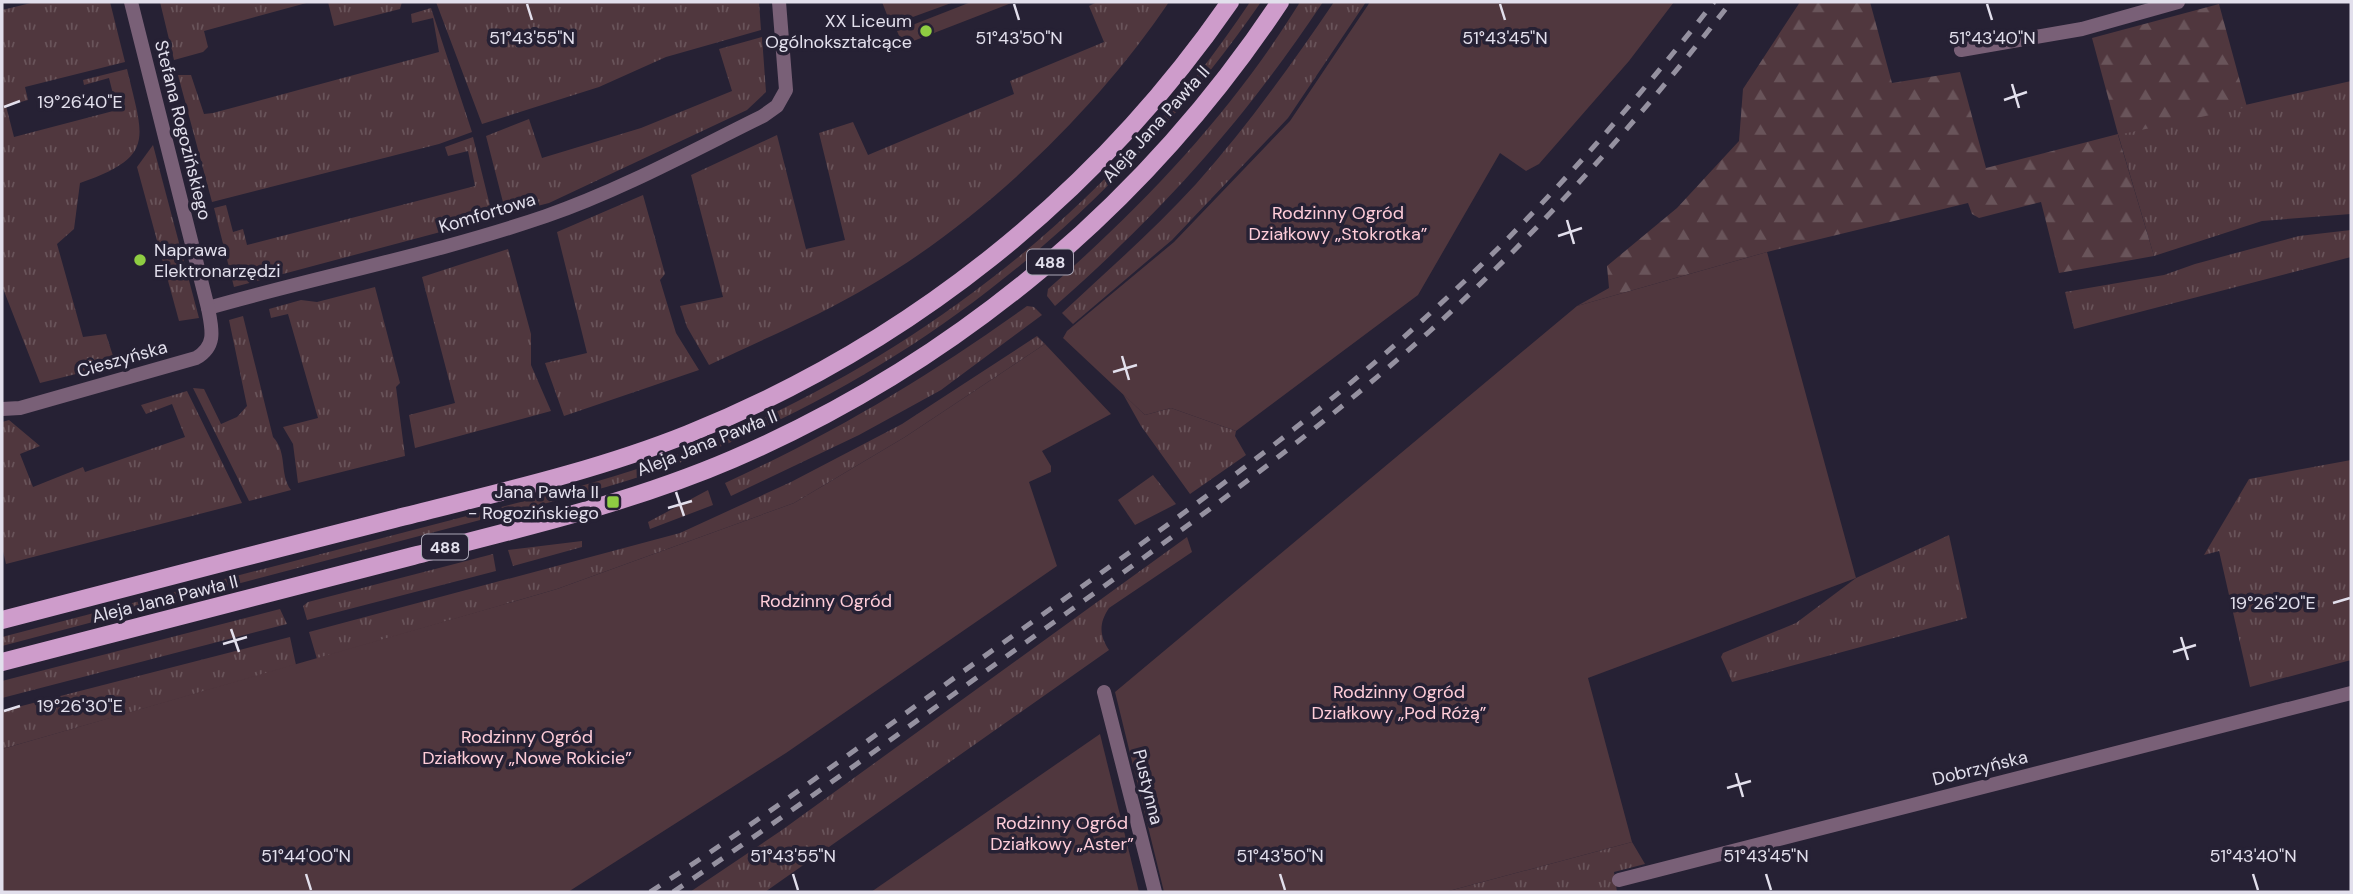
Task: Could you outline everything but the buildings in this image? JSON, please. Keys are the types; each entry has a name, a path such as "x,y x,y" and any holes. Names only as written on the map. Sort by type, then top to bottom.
{"main road":[{"name":"Aleja Jana Pawła II","path":"2,620 597,464 682,436 774,395 878,337 957,284 1015,239 1060,199 1133,126 1230,2"},
{"name":"Aleja Jana Pawła II","path":"2,662 613,502 731,460 808,424 880,385 945,343 1003,301 1080,237 1136,181 1199,111 1280,2"}],"street":[{"name":"Stefana Rogozińskiego","path":"131,2 208,309"},
{"name":"Komfortowa","path":"208,309 395,261 549,215 657,168 763,116 777,106 786,90 779,2"},
{"path":"1961,50 2082,29 2178,2"},
{"name":"Cieszyńska","path":"2,409 20,408 196,358 204,354 212,341 208,309"},
{"name":"Pustynna","path":"1104,692 1155,892"},
{"name":"Dobrzyńska","path":"1619,880 2351,693"}],"green space":[{"path":"35,2 110,2 125,62 25,87 28,100 6,106 14,137 117,110 109,78 84,85 83,80 127,69 139,128 138,142 133,153 122,164 80,183 74,229 57,244 83,337 106,334 113,356 112,365 40,383 2,286 2,10"},
{"path":"160,2 310,2 204,31 208,47 203,52 174,60"},
{"path":"328,2 402,2 400,9 334,26"},
{"path":"436,2 759,2 761,30 666,57 599,87 482,124"},
{"path":"882,2 954,2 891,25"},
{"path":"971,2 1014,2 903,45 897,31"},
{"path":"1097,2 1169,2 1108,82 1035,159 955,228 871,285 812,317 709,365 687,327 680,306 723,297 691,175 777,135 806,249 845,240 819,133 853,122 868,155 1014,94 1010,81 1104,42 1089,6"},
{"path":"1250,2 1261,2 1205,77 1145,147 1080,212 1011,273 937,328 860,377 778,421 692,458 620,483 499,515 497,508 649,465 738,429 825,387 908,338 987,282 1061,220 1130,153 1193,80"},
{"path":"1300,2 1323,2 1232,126 1132,235 1055,306 1047,296 1048,289 1118,224 1185,155 1246,81"},
{"path":"1334,2 1366,2 1288,118 1172,240 1073,324 1062,313 1196,184 1268,95"},
{"name":"Rodzinny Ogród Działkowy „Stokrotka”","path":"1370,2 1674,2 1629,61 1539,164 1526,171 1500,153 1418,295 1236,431 1171,408 1145,415 1063,338 1067,331 1174,242 1290,121"},
{"path":"1800,2 1870,2 1892,83 1960,72 1986,168 2118,134 2092,38 2219,4 2247,107 2118,135 2154,256 2059,273 2041,202 1979,218 1972,214 1968,203 1767,252 1577,306 1609,288 1607,266 1677,208 1739,141 1743,89"},
{"path":"431,8 472,132 439,144 212,202 178,75 191,75 204,114 213,113 439,52 433,18 412,23 411,14"},
{"path":"762,37 766,92 747,110 549,203 506,214 486,136 529,119 542,158 641,128 732,91 719,49"},
{"path":"2351,81 2351,214 2262,221 2154,256 2118,134"},
{"path":"473,137 493,218 234,287 214,208 226,205 233,232 243,229 247,245 475,186 468,151 448,156 445,147"},
{"path":"153,145 199,318 179,321 137,167"},
{"path":"643,195 665,274 660,280 676,333 699,370 564,416 545,363 587,353 557,232"},
{"path":"2351,230 2351,257 2074,329 2065,292 2164,275 2299,236"},
{"path":"508,249 531,334 531,365 551,411 415,448 409,415 455,403 422,277"},
{"name":"Rodzinny Ogród Działkowy „Pod Różą”","path":"1767,252 1856,578 1588,678 1632,842 1445,892 1164,892 1115,692 1577,306"},
{"path":"375,287 400,383 396,387 405,456 298,483 293,444 283,427 318,418 288,314 271,318 269,309 301,300 317,302"},
{"path":"1027,306 1034,307 1042,315 941,390 859,435 731,496 725,483 805,444 881,402"},
{"path":"243,316 273,437 278,443 285,477 291,490 249,501 193,388 204,389 221,424 237,417 247,406 229,320"},
{"path":"1037,336 1045,344 905,437 794,503 557,589 317,659 309,632 680,533 791,482 902,424"},
{"name":"Rodzinny Ogród Działkowy „Nowe Rokicie”","path":"1045,344 1111,414 1042,451 1051,466 1051,472 1029,482 1057,566 786,753 568,892 2,892 2,749 557,589 794,503 905,437"},
{"path":"187,391 242,503 6,564 2,547 2,422 9,420 40,446 20,454 33,487 83,467 85,472 185,437 172,404 146,414 141,405"},
{"path":"1123,394 1145,415 1171,408 1236,431 1235,436 1246,455 1190,494 1141,426"},
{"path":"2351,460 2351,660 2250,687 2219,551 2204,555 2249,479"},
{"path":"1153,475 1176,504 1135,525 1118,500"},
{"path":"708,490 713,505 650,529 648,522"},
{"path":"482,512 484,519 2,646 2,637"},
{"path":"1949,535 1967,618 1732,682 1721,657 1723,653 1796,623 1856,578"},
{"path":"1187,537 1192,552 1109,608 1103,619 1102,629 1103,639 1109,650 765,892 690,892 782,830"},
{"path":"582,541 582,547 513,566 508,550"},
{"path":"493,554 496,571 307,620 303,606 308,602"},
{"path":"280,609 287,624 2,698 2,681"},
{"path":"290,637 296,665 2,749 2,711"},
{"name":"Rodzinny Ogród Działkowy „Aster”","path":"1100,734 1139,892 871,892"},
{"path":"1632,842 1645,864 1614,872 1617,892 1445,892"}],"railway":[{"path":"650,892 781,803 1160,530 1323,406 1426,317 1541,205 1647,85 1714,2"},
{"path":"673,892 1167,540 1275,460 1379,375 1471,293 1550,214 1661,89 1731,2"}],"place":[{"name":"XX Liceum Ogólnokształcące","path":"926,31"},
{"name":"Naprawa Elektronarzędzi","path":"140,260"},
{"name":"Jana Pawła II - Rogozińskiego","path":"613,502"}],"park label":[{"name":"Rodzinny Ogród","path":"826,601"}]}
